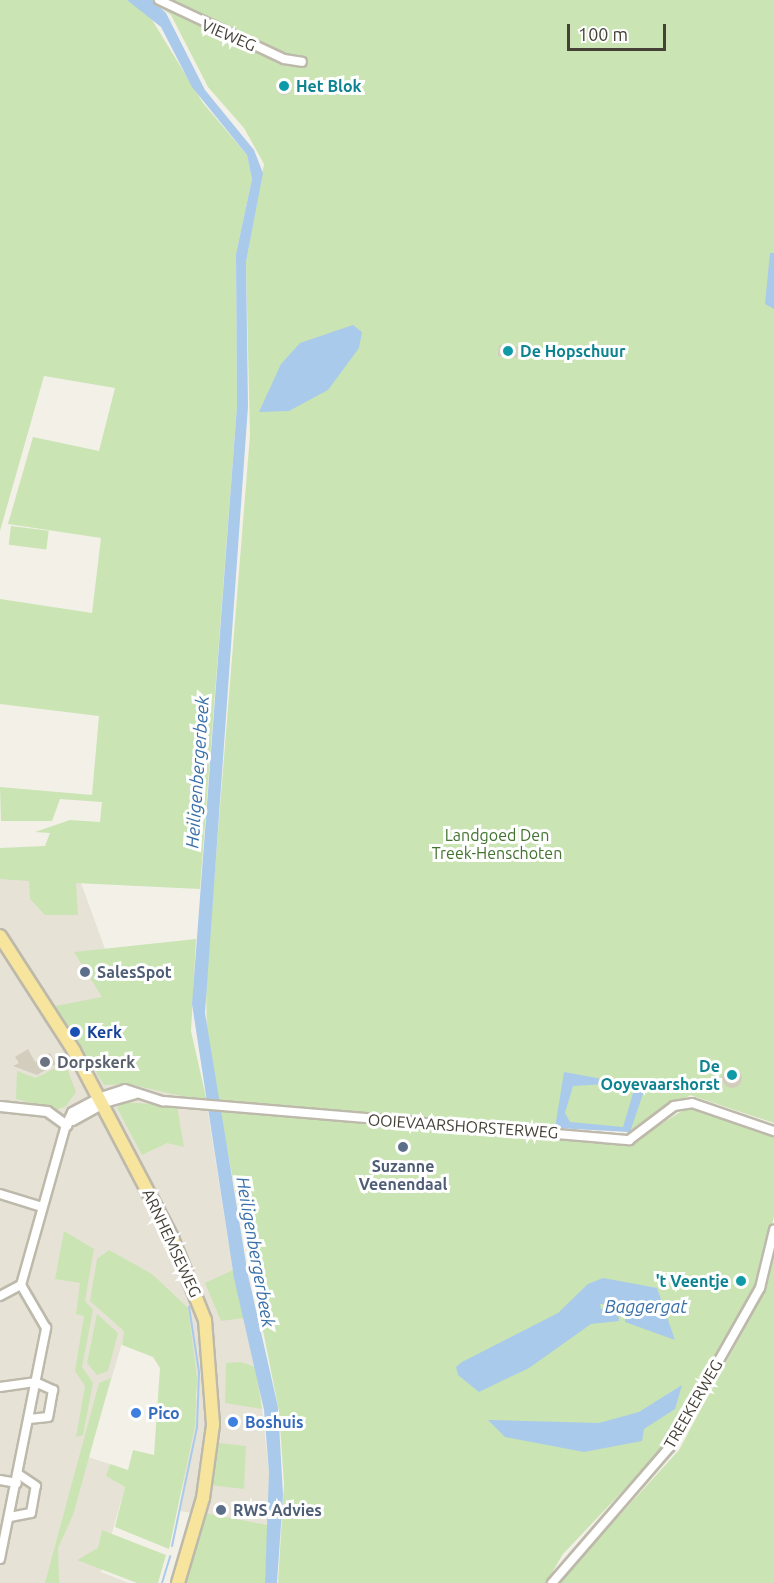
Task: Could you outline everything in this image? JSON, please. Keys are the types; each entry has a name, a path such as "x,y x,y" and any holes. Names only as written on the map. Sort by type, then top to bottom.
{"main road":[{"name":"ARNHEMSEWEG","path":"0,936 69,1041 192,1281 209,1345 213,1425 202,1498 178,1583"}],"street":[{"name":"VIEWEG","path":"159,0 284,59 302,62"},
{"name":"OOIEVAARSHORSTERWEG","path":"100,1101 120,1089 136,1094 206,1105 629,1140 674,1106 692,1103 774,1131"},
{"path":"0,1559 18,1478 46,1328 21,1285 39,1206 66,1125 72,1112 100,1101"},
{"path":"0,1106 47,1111 66,1125"},
{"path":"0,1194 39,1206"},
{"name":"TREEKERWEG","path":"552,1583 670,1447 760,1288 774,1230"},
{"path":"0,1296 21,1285"},
{"path":"0,1387 36,1382 54,1393 48,1417 29,1419"},
{"path":"0,1480 18,1478 36,1486 31,1513 10,1517"}],"shaded area":[{"path":"0,870 80,880 122,996 164,1026 184,1099 206,1100 234,1278 259,1380 269,1472 268,1525 179,1511 197,1396 187,1308 132,1310 88,1457 110,1464 107,1476 125,1487 101,1572 129,1583 0,1583"}],"green space":[{"path":"0,0 127,0 149,15 203,103 247,155 252,179 236,254 237,406 200,889 76,883 78,915 45,915 30,899 29,881 0,879 0,848 45,846 50,833 35,832 70,820 100,822 102,802 60,799 52,821 1,821 0,787 92,795 99,716 0,704 0,599 92,613 101,538 8,524 33,437 99,451 115,388 44,376 0,531"},
{"name":"Landgoed Den Treek-Henschoten","path":"150,0 774,0 774,1123 690,1095 634,1133 557,1122 555,1128 218,1102 207,1040 206,981 250,435 246,262 264,164 244,128 208,87 171,15"},
{"path":"11,526 49,531 46,549 9,545"},
{"path":"196,939 191,1031 207,1102 129,1084 104,1085 55,1006 102,997 74,952"},
{"path":"65,1063 76,1092 66,1106 56,1110 16,1099 17,1071 36,1078"},
{"path":"123,1102 177,1106 184,1147 167,1143 142,1155 117,1108"},
{"path":"690,1106 774,1135 774,1216 759,1280 740,1320 684,1425 637,1482 635,1478 563,1554 546,1583 278,1583 284,1484 279,1411 219,1109 614,1141 635,1140"},
{"path":"64,1231 94,1249 85,1301 93,1310 82,1367 93,1383 83,1435 76,1437 85,1386 75,1371 84,1316 76,1314 80,1283 55,1279"},
{"path":"109,1250 152,1274 188,1308 197,1377 195,1426 169,1549 115,1527 125,1487 106,1476 110,1464 128,1470 133,1450 154,1455 160,1368 153,1357 122,1345 124,1331 90,1301 97,1259"},
{"path":"774,1257 774,1583 558,1583 679,1450 767,1286"},
{"path":"233,1270 244,1318 221,1321 205,1283"},
{"path":"97,1314 118,1333 108,1371 97,1375 87,1363"},
{"path":"241,1362 255,1367 262,1409 225,1403 226,1363"},
{"path":"111,1378 73,1515 58,1548 59,1583 45,1583 99,1383"},
{"path":"219,1443 246,1446 244,1489 210,1485"},
{"path":"204,1513 268,1525 265,1583 183,1583"},
{"path":"102,1530 166,1555 158,1583 137,1583 77,1560 98,1548"}],"water":[{"path":"127,0 152,0 166,13 205,90 254,150 263,173 246,262 248,406 205,1013 248,1275 278,1407 283,1495 277,1583 265,1583 269,1472 264,1410 234,1278 192,1004 237,406 236,254 252,179 247,155 192,87 161,27"},
{"path":"770,253 774,253 774,309 765,304"},
{"path":"353,325 362,332 359,348 328,390 289,411 259,412 281,364 300,343"},
{"path":"564,1072 624,1083 573,1086 565,1113 570,1122 623,1127 634,1090 646,1085 630,1132 555,1128"},
{"name":"Baggergat","path":"603,1278 657,1288 675,1340 625,1322 627,1305 600,1304 601,1309 618,1312 619,1321 591,1324 529,1368 479,1392 458,1375 456,1367 462,1362 558,1313 588,1284"},
{"path":"682,1385 675,1409 644,1429 642,1441 584,1452 505,1437 488,1420 599,1423 639,1412"}],"building":[{"name":"Het Blok","path":"281,79 287,79 292,87 290,93 281,95 276,90 276,84"},
{"name":"De Hopschuur","path":"499,345 518,347 517,358 498,356"},
{"name":"Dorpskerk","path":"28,1049 35,1062 50,1053 56,1064 37,1075 13,1066 19,1063 15,1057"},
{"name":"De Ooyevaarshorst","path":"732,1068 739,1071 742,1078 739,1085 732,1088 725,1085 722,1078 725,1071"},
{"name":"'t Veentje","path":"738,1274 744,1274 748,1281 744,1288 738,1288 734,1284 734,1278"}],"waterway":[{"path":"172,1546 197,1427 199,1372 189,1307"},
{"path":"162,1583 170,1556"}],"place":[{"name":"Het Blok","path":"284,86"},
{"name":"De Hopschuur","path":"508,351"},
{"name":"SalesSpot","path":"85,972"},
{"name":"Kerk","path":"75,1032"},
{"name":"Dorpskerk","path":"45,1062"},
{"name":"De Ooyevaarshorst","path":"732,1075"},
{"name":"Suzanne Veenendaal","path":"403,1147"},
{"name":"'t Veentje","path":"741,1281"},
{"name":"Pico","path":"136,1413"},
{"name":"Boshuis","path":"233,1422"},
{"name":"RWS Advies","path":"221,1510"}],"water label":[{"name":"Heiligenbergerbeek","path":"197,772"},
{"name":"Heiligenbergerbeek","path":"256,1252"}]}
